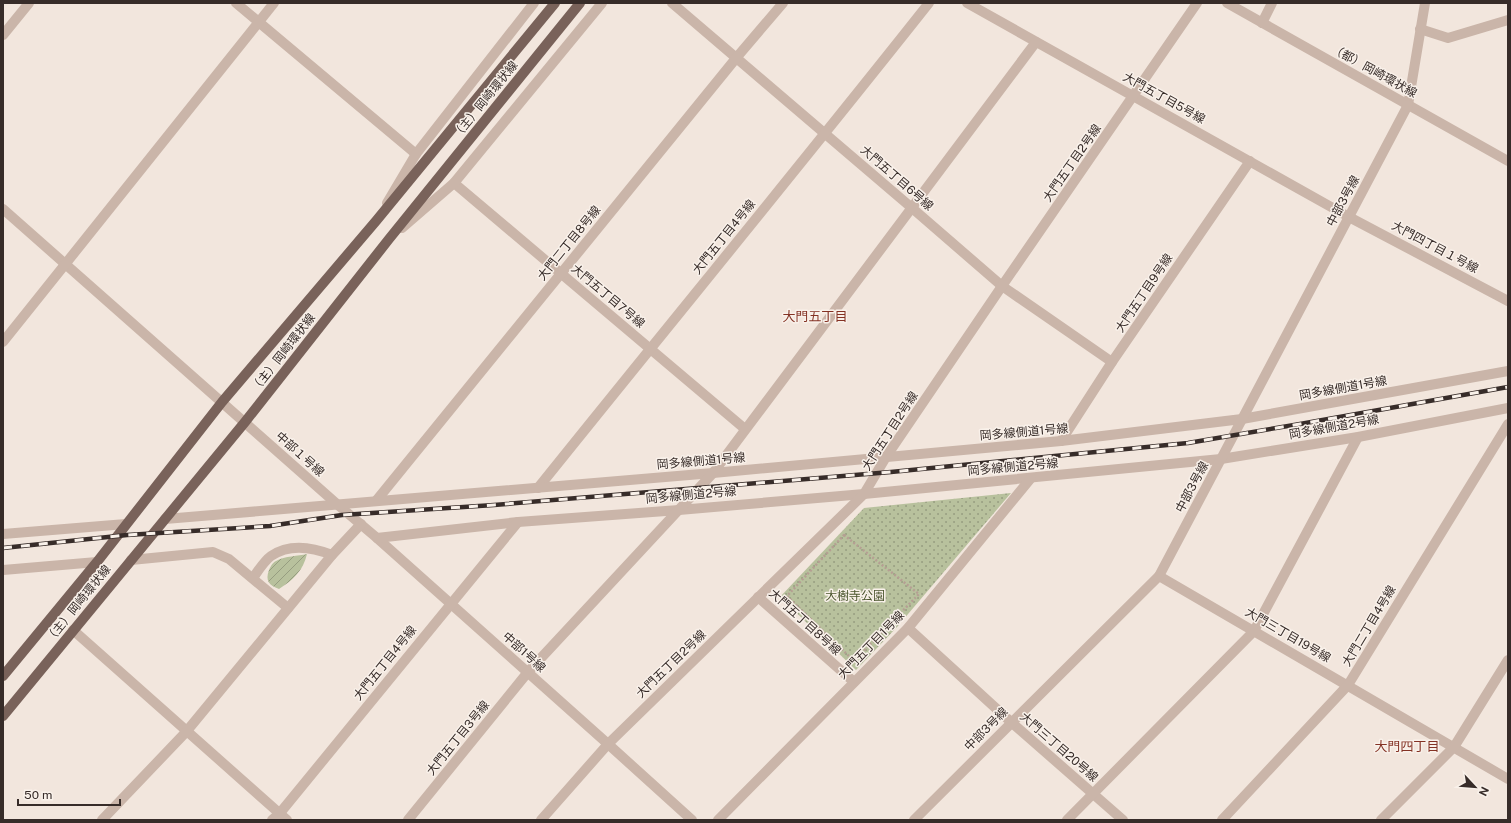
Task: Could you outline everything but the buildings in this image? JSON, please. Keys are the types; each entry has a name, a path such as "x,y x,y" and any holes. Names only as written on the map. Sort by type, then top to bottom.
{"main road":[{"name":"（主）岡崎環状線","path":"3,676 97,562 222,402 376,222 556,3"},
{"name":"（主）岡崎環状線","path":"3,716 245,422 389,239 580,3"}],"street":[{"path":"3,35 29,3"},
{"path":"236,3 416,154"},
{"path":"3,342 274,3"},
{"path":"376,222 416,154 534,3"},
{"path":"389,239 454,183 602,3"},
{"name":"大門五丁目6号線","path":"672,3 737,57 1002,286 1112,362"},
{"name":"大門二丁目8号線","path":"376,501 737,57 783,3"},
{"name":"大門五丁目4号線","path":"538,488 649,349 826,134 929,3"},
{"name":"大門五丁目5号線","path":"967,3 1349,217"},
{"name":"大門五丁目2号線","path":"541,820 608,744 864,494 886,457 1197,3"},
{"name":"（都）岡崎環状線","path":"1227,3 1508,161"},
{"path":"1262,23 1272,3"},
{"name":"中部3号線","path":"914,820 1158,576 1222,459 1408,105 1424,3"},
{"path":"1420,29 1448,38 1508,20"},
{"name":"大門五丁目3号線","path":"408,820 528,672 713,473 1036,42"},
{"name":"大門五丁目9号線","path":"1061,441 1112,362 1250,161"},
{"name":"大門五丁目7号線","path":"454,183 745,429"},
{"name":"中部１号線","path":"3,209 338,505"},
{"name":"大門四丁目１号線","path":"1349,217 1508,301"},
{"name":"岡多線側道1号線","path":"165,519 713,473 1061,441 1242,419 1506,369"},
{"name":"岡多線側道2号線","path":"377,538 518,522 864,494 1222,459 1358,437 1508,408"},
{"name":"大門二丁目4号線","path":"1222,820 1348,685 1498,438 1508,424"},
{"path":"1068,820 1254,631 1358,437"},
{"path":"1498,438 1508,444"},
{"name":"大門五丁目1号線","path":"718,820 908,628 1031,478"},
{"name":"中部1号線","path":"338,505 528,672 692,820"},
{"name":"大門五丁目4号線","path":"280,818 518,522"},
{"path":"3,534 126,524"},
{"path":"102,820 186,732 332,555 361,524"},
{"path":"253,578 270,557 281,550 299,546 318,549 332,555"},
{"path":"131,560 213,552 229,559 288,608"},
{"path":"3,570 97,562"},
{"name":"大門三丁目19号線","path":"1158,576 1508,779"},
{"name":"大門五丁目8号線","path":"758,597 854,682"},
{"name":"大門三丁目20号線","path":"908,628 1011,722 1123,820"},
{"path":"73,630 280,818"},
{"path":"1381,820 1454,747 1508,660"}],"path":[{"path":"844,535 919,594 854,661 787,596 844,535"}],"green space":[{"name":"大樹寺公園","path":"1011,493 897,627 856,670 780,597 864,508"},
{"path":"307,554 300,570 284,586 279,589 270,584 267,577 271,566 275,562 283,558"}],"railway":[{"path":"3,548 127,535 270,526 342,515 494,505 891,472 1188,443 1508,387"}],"district":[{"name":"大門五丁目","path":"815,316"},
{"name":"大門四丁目","path":"1407,746"}]}
